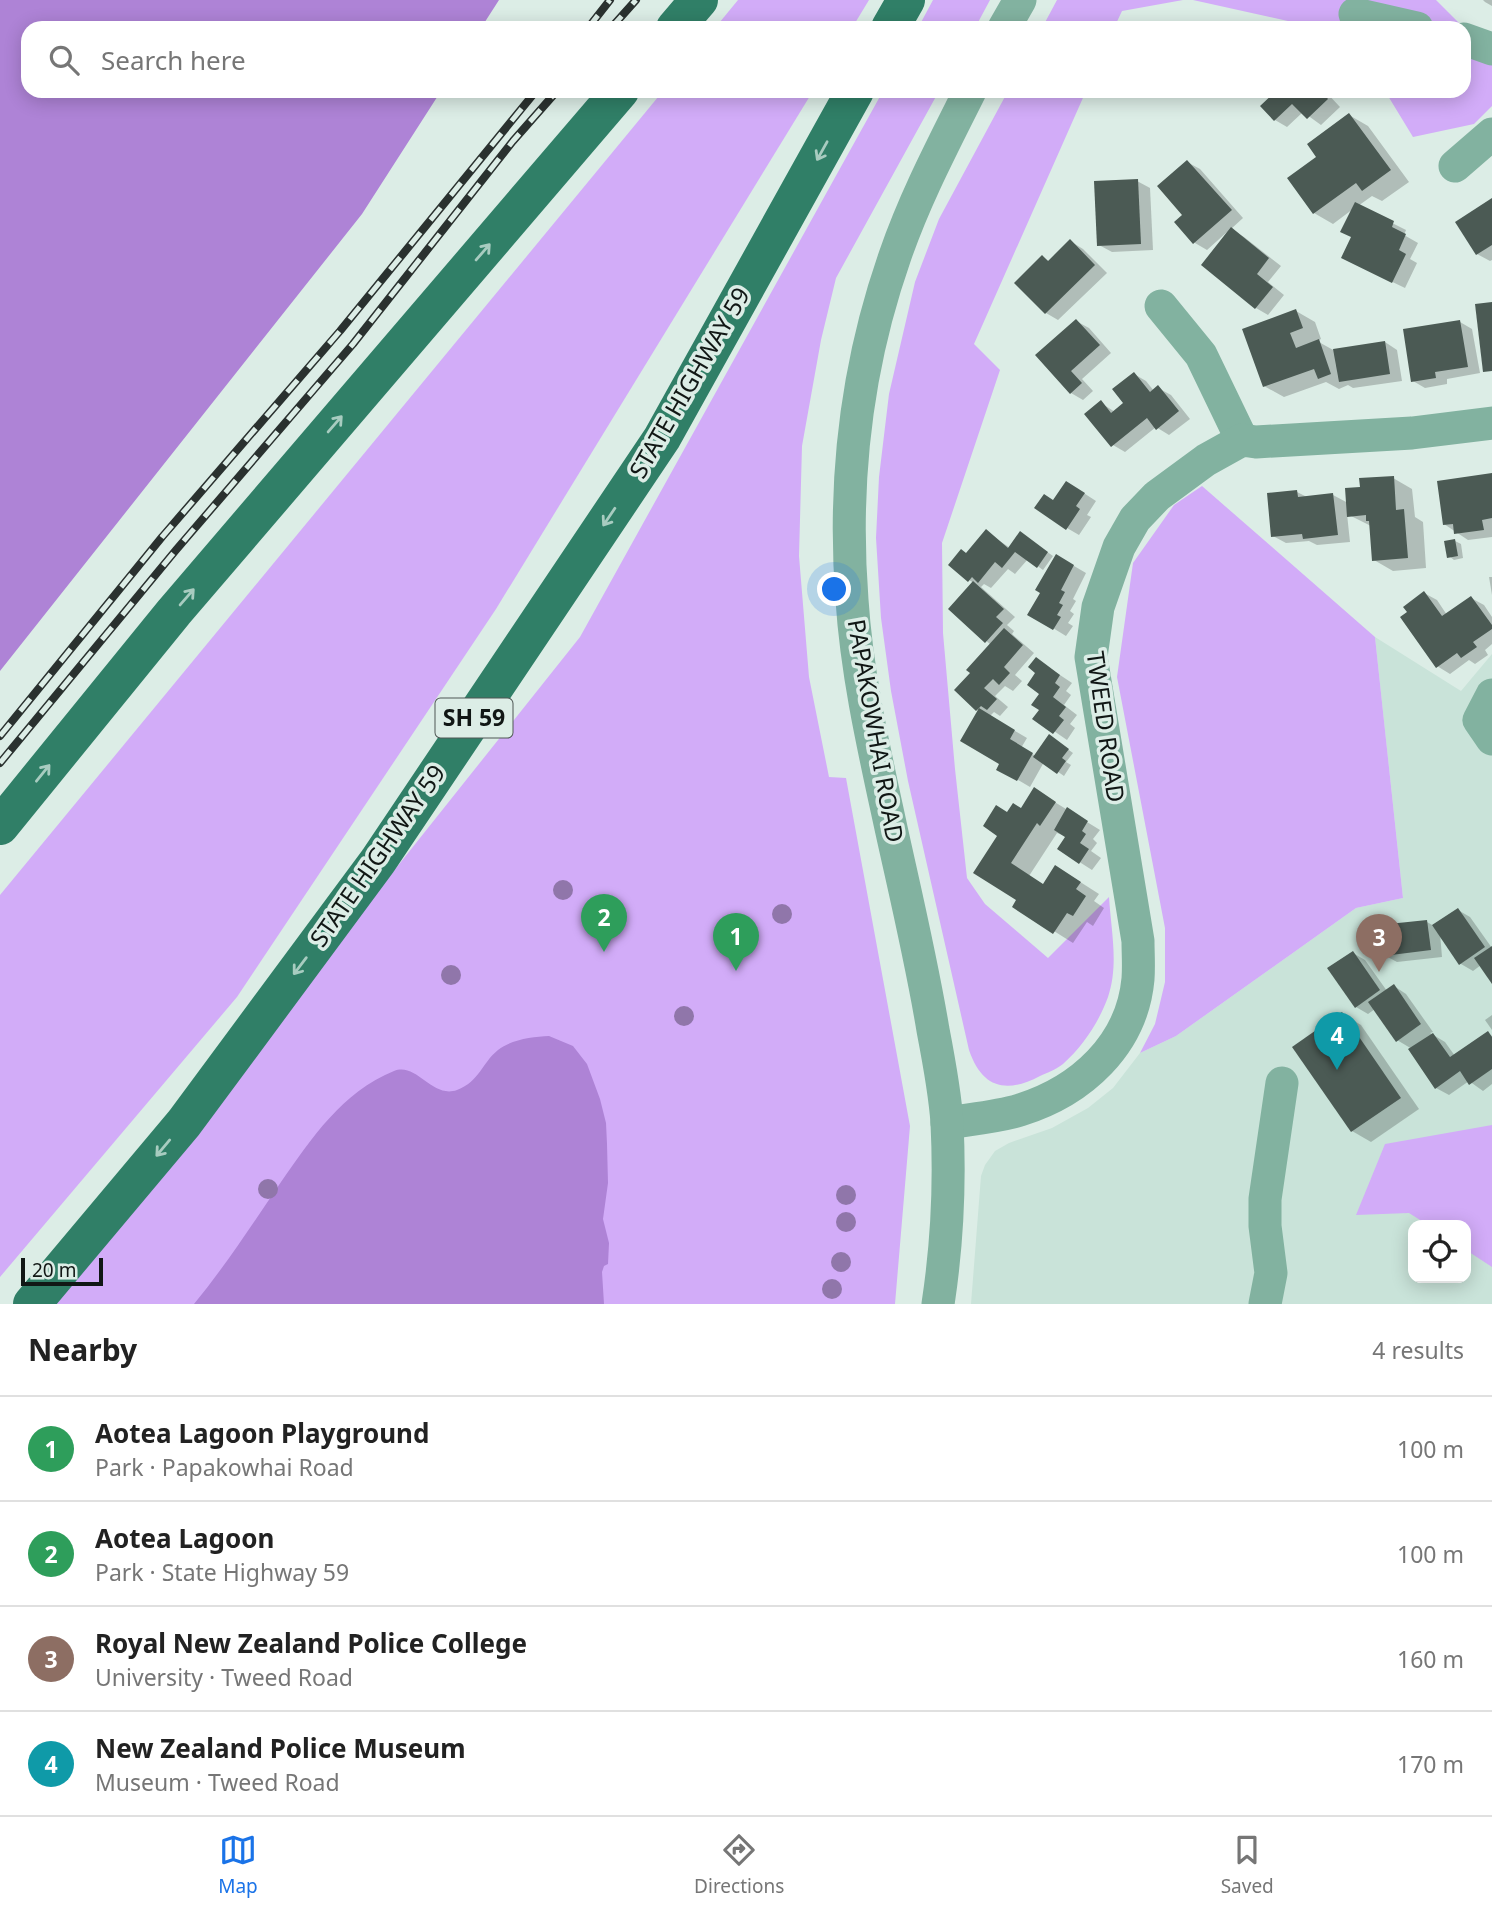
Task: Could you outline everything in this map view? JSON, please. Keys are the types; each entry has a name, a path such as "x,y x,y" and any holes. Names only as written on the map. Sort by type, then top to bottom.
{"main road":[{"path":"680,21 698,0"},
{"path":"894,21 906,0"},
{"path":"0,826 174,612 615,98"},
{"name":"STATE HIGHWAY 59","path":"33,1304 184,1123 379,861 662,438 851,98"}],"street":[{"path":"1008,21 1020,0"},
{"path":"1355,14 1386,21"},
{"path":"1471,41 1492,49"},
{"name":"PAPAKOWHAI ROAD","path":"939,1304 946,1236 947,1124 926,988 883,790 859,661 852,603 849,497 865,360 878,309 909,218 967,98"},
{"path":"1455,166 1492,134"},
{"path":"1161,306 1200,355 1242,440 1256,442 1412,433 1492,423"},
{"name":"TWEED ROAD","path":"947,1124 1020,1110 1066,1091 1082,1081 1109,1053 1128,1018 1138,980 1138,941 1091,656 1098,607 1119,547 1135,519 1157,496 1196,467 1242,440"},
{"path":"1492,695 1479,720 1492,739"},
{"path":"1265,1304 1270,1273 1265,1199 1282,1083"}],"shaded area":[{"path":"0,0 499,0 486,21 21,21 21,98 437,98 362,214 0,671"},
{"path":"738,0 869,0 856,21 721,21"},
{"path":"933,0 990,0 979,21 922,21"},
{"path":"1057,0 1183,0 1122,11 1117,21 1046,21"},
{"path":"1193,0 1436,0 1457,21 1288,21"},
{"path":"1471,35 1492,56 1492,106 1474,124 1413,137 1389,98 1471,98"},
{"path":"657,98 809,98 496,609 237,997 0,1277 0,895"},
{"path":"879,98 935,98 836,278 821,340 802,446 799,556 809,677 829,777 846,778 910,1126 895,1304 49,1304 580,637"},
{"path":"1004,98 1083,98 974,344 1000,370 942,543 943,633 967,878 985,904 1048,958 1109,897 1114,960 1108,997 1100,1015 1090,1033 1063,1064 1028,1082 1006,1086 988,1080 974,1063 969,1050 908,781 881,618 876,538 879,477 889,394 915,282 939,219"},
{"path":"1202,486 1375,637 1403,898 1356,908 1176,1036 1140,1053 1155,1024 1165,982 1165,928 1117,677 1133,563 1174,505"},
{"path":"1375,637 1461,691 1492,654 1492,1304 971,1304 981,1176 995,1151 1009,1143 1052,1128 1088,1108 1113,1088 1140,1053 1176,1036 1356,908 1403,898"},
{"path":"549,1036 573,1046 587,1064 606,1123 608,1183 603,1219 609,1243 608,1264 602,1272 604,1304 194,1304 317,1133 359,1091 375,1080 402,1070 410,1071 440,1090 457,1090 471,1082 492,1055 504,1046 523,1039"},
{"path":"1492,1125 1492,1267 1471,1253 1471,1220 1420,1220 1409,1213 1356,1215 1385,1144"}],"building":[{"path":"1269,98 1328,99 1307,119 1292,104 1274,121 1260,106"},
{"path":"1349,113 1391,170 1362,191 1356,183 1313,214 1287,178 1316,157 1307,144"},
{"path":"1187,160 1232,210 1193,244 1174,222 1182,215 1157,186"},
{"path":"1138,179 1141,244 1097,246 1094,181"},
{"path":"1492,198 1492,245 1476,255 1455,222"},
{"path":"1355,202 1394,221 1392,227 1406,234 1399,250 1406,254 1392,283 1341,258 1351,237 1340,232"},
{"path":"1231,227 1269,258 1257,274 1273,287 1255,309 1201,265"},
{"path":"1070,239 1095,265 1045,314 1014,283 1042,255 1048,261"},
{"path":"1492,302 1492,371 1483,372 1475,304"},
{"path":"1296,309 1303,328 1290,333 1296,348 1319,339 1331,374 1318,379 1314,369 1263,387 1242,329"},
{"path":"1076,319 1100,345 1071,371 1082,383 1070,394 1035,355"},
{"path":"1460,320 1468,367 1435,372 1436,378 1411,382 1403,329"},
{"path":"1385,341 1390,374 1339,382 1333,349"},
{"path":"1134,372 1150,392 1158,385 1179,411 1156,430 1147,418 1111,447 1084,414 1101,400 1111,413 1123,403 1112,389"},
{"path":"1492,473 1492,518 1482,520 1484,530 1454,534 1453,524 1443,525 1437,481"},
{"path":"1394,476 1396,510 1404,509 1408,558 1372,561 1369,521 1366,521 1366,515 1347,517 1345,488 1360,487 1359,478"},
{"path":"1066,481 1085,493 1076,506 1080,509 1066,530 1034,508 1044,494 1053,500"},
{"path":"1297,490 1298,497 1333,493 1338,535 1303,539 1302,534 1271,537 1267,493"},
{"path":"986,529 1008,548 1020,531 1048,552 1037,568 1015,552 1002,568 995,562 978,583 972,577 968,582 948,565 961,549 966,553"},
{"path":"1455,539 1458,556 1447,558 1444,541"},
{"path":"1056,554 1074,565 1061,590 1065,592 1059,603 1063,605 1057,615 1061,617 1053,630 1027,615 1040,593 1035,590"},
{"path":"973,581 1004,609 996,617 1003,623 985,643 948,609"},
{"path":"1424,591 1442,616 1471,596 1492,625 1492,629 1473,642 1477,647 1461,658 1457,653 1436,668 1400,617 1407,612 1403,607"},
{"path":"1004,628 1023,645 1004,667 1010,673 999,685 993,679 984,688 997,699 987,710 981,706 976,711 954,690 970,673 966,670"},
{"path":"1036,657 1060,675 1055,683 1060,687 1053,697 1066,707 1059,716 1064,720 1053,734 1032,719 1039,710 1031,705 1039,694 1027,685 1035,673 1028,667"},
{"path":"979,708 1015,730 1010,739 1033,753 1017,781 996,770 999,764 960,741"},
{"path":"1049,734 1069,749 1062,758 1066,761 1057,774 1033,757"},
{"path":"1034,787 1056,802 1040,826 1037,823 1011,863 1043,884 1055,865 1081,882 1076,889 1086,896 1073,916 1067,913 1053,934 1012,907 1016,900 973,873 997,836 983,826 996,805 1007,812 1013,803 1021,808"},
{"path":"1067,807 1088,821 1082,831 1086,834 1080,843 1089,849 1079,864 1057,849 1065,837 1054,830"},
{"path":"1458,908 1485,947 1459,965 1432,925"},
{"path":"1427,920 1431,950 1383,956 1379,925"},
{"path":"1492,946 1492,984 1474,958"},
{"path":"1353,951 1380,990 1355,1008 1327,968"},
{"path":"1394,984 1421,1024 1396,1042 1368,1002"},
{"path":"1342,1012 1401,1098 1351,1132 1292,1047"},
{"path":"1488,1031 1492,1037 1492,1069 1469,1085 1460,1071 1435,1089 1408,1049 1433,1033 1450,1057"}],"railway":[{"path":"594,21 610,0"},
{"path":"617,21 636,0"},
{"path":"0,736 162,537 340,331 530,98"},
{"path":"0,763 176,550 353,344 513,141 551,98"}],"place":[{"name":"Aotea Lagoon","path":"604,952"},
{"name":"Aotea Lagoon Playground","path":"736,971"},
{"name":"Royal New Zealand Police College","path":"1379,972"},
{"name":"New Zealand Police Museum","path":"1337,1070"}]}
